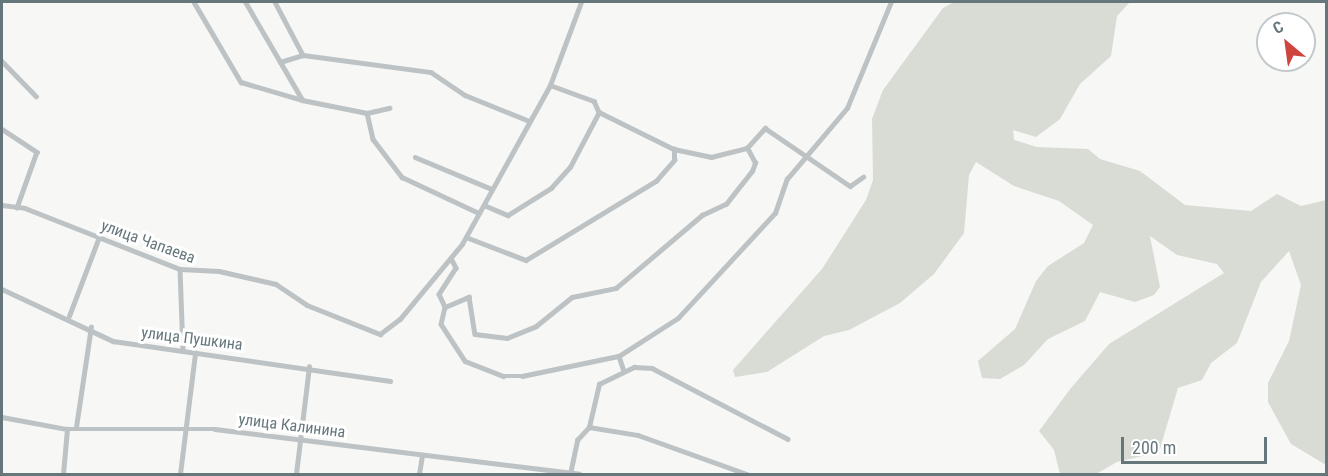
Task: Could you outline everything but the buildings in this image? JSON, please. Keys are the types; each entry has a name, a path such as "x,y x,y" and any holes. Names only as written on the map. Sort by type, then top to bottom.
{"street":[{"path":"194,2 241,82 302,100 367,113 389,108"},
{"path":"245,2 302,100"},
{"path":"275,2 303,56"},
{"name":"улица Чапаева","path":"2,205 17,208 99,237 180,269 219,270 276,284 307,305 380,334 451,258 466,237 527,120 550,84 581,2"},
{"path":"451,258 456,267 439,294 445,307 441,324 451,344 465,361 503,376 619,356 659,332 697,299 775,213 788,178 846,108 891,2"},
{"path":"280,62 303,56 439,75 465,95 527,120"},
{"path":"2,61 36,96"},
{"path":"550,84 594,101 599,112 674,149 711,157 747,148 769,127 850,186 863,177"},
{"path":"484,205 508,215 541,196 570,167 599,112"},
{"path":"367,113 374,139 402,177 479,213"},
{"path":"2,129 37,152 17,208"},
{"path":"445,307 469,297 475,334 507,338 527,332 572,297 616,288 702,215 726,204 752,171 755,163 747,148"},
{"path":"466,237 526,260 656,181 671,165 674,149"},
{"path":"415,157 492,189"},
{"path":"69,316 99,237"},
{"path":"180,269 183,350"},
{"name":"улица Пушкина","path":"2,289 69,316 113,341 309,367 390,381"},
{"path":"76,427 91,327"},
{"path":"180,474 195,353"},
{"path":"619,356 624,371"},
{"path":"296,474 309,367"},
{"path":"570,474 576,440 589,426 598,384 624,371 665,372 788,439"},
{"name":"улица Калинина","path":"2,417 67,429 76,427 186,427 300,437 422,455 579,474"},
{"path":"589,426 638,435 747,474"},
{"path":"63,474 67,429"},
{"path":"419,474 422,455"}],"shaded area":[{"path":"954,2 1130,2 1117,16 1111,56 1080,84 1060,119 1036,137 1013,130 1014,140 1037,147 1088,149 1100,159 1140,171 1185,205 1251,211 1277,194 1301,206 1326,200 1326,465 1291,444 1268,402 1268,383 1289,341 1301,285 1289,251 1261,282 1237,343 1211,363 1202,380 1178,388 1159,452 1117,462 1096,474 1060,474 1054,450 1039,431 1071,388 1109,344 1224,273 1217,264 1177,255 1150,236 1160,287 1154,295 1135,302 1100,292 1085,321 1048,339 1024,365 1000,379 982,378 978,361 1015,329 1036,281 1048,266 1084,243 1093,225 1059,201 1014,186 976,162 969,175 964,233 934,274 900,303 849,330 824,336 767,372 735,377 733,370 822,269 866,200 873,180 872,119 883,90 943,8"}]}
